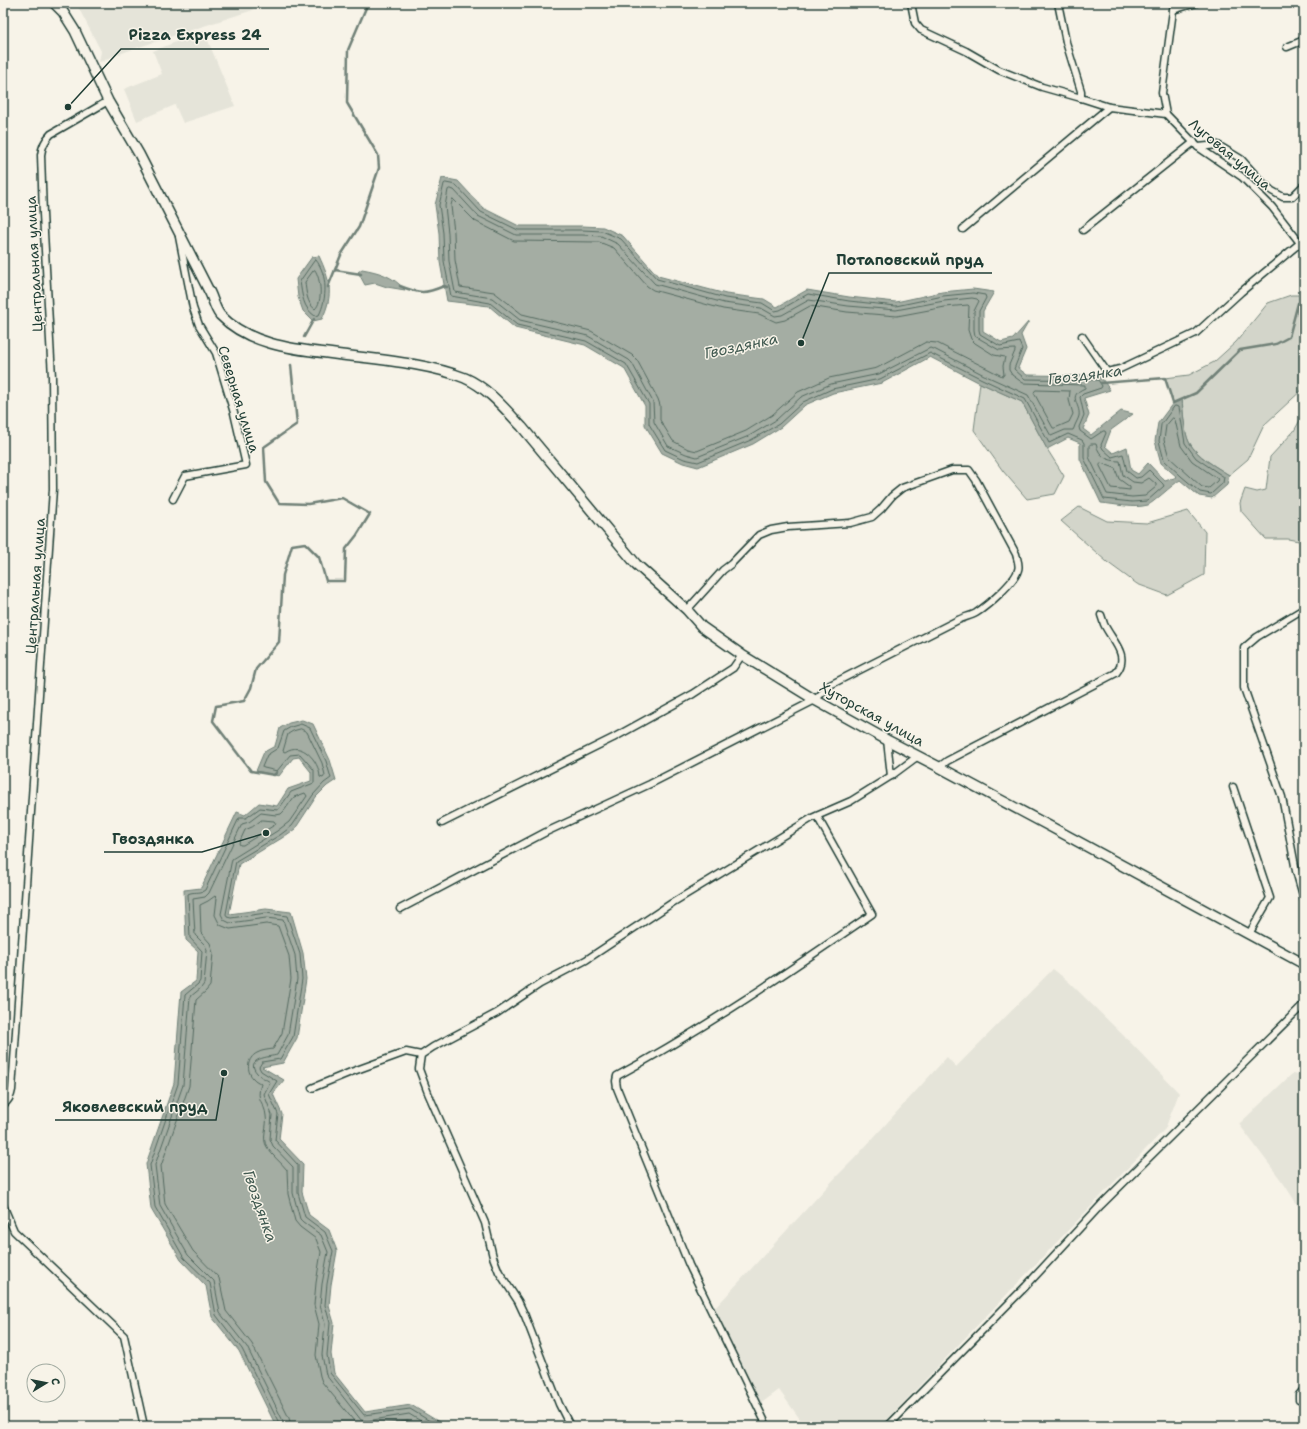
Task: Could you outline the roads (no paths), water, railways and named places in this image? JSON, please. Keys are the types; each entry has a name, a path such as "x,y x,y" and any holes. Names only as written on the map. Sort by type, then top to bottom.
{"main road":[{"name":"Хуторская улица","path":"54,3 63,12 75,31 108,101 138,154 210,293 219,314 231,325 246,334 288,348 435,369 466,379 480,386 522,427 636,564 687,610 702,626 742,655 815,700 887,740 1304,964"}],"street":[{"path":"911,3 915,23 921,30 966,51 999,70 1042,87 1109,107 1166,114 1162,93 1174,3"},
{"path":"1058,3 1066,42 1082,98"},
{"path":"1173,10 1196,3"},
{"path":"1287,47 1304,40"},
{"name":"Центральная улица","path":"3,1105 8,1101 12,1090 53,489 52,377 41,155 42,146 51,134 108,101"},
{"path":"963,228 1109,107"},
{"name":"Луговая улица","path":"1166,114 1196,144 1242,177 1272,207 1302,245"},
{"path":"1083,230 1196,144 1218,145 1241,159 1272,191 1283,197 1292,197 1304,185"},
{"name":"Северная улица","path":"173,499 185,476 246,465 234,413 216,353 200,325 193,308 178,232"},
{"path":"1082,336 1107,372 1120,369 1196,332 1241,292 1302,245"},
{"path":"400,910 546,832 650,784 815,700 830,685 952,623 976,613 1004,590 1019,570 1016,554 979,486 968,470 952,470 902,488 872,516 850,523 788,527 771,530 759,535 731,564 723,570 687,610"},
{"path":"1300,611 1257,637 1244,648 1244,688 1282,797 1296,871 1304,899"},
{"path":"939,767 947,761 1116,674 1120,668 1121,657 1119,647 1104,624 1101,615"},
{"path":"442,823 613,738 693,694 733,668 742,655"},
{"path":"887,740 891,776"},
{"path":"312,1088 406,1052 421,1055 497,1013 540,984 586,960 672,903 816,816 851,801 891,776 918,756"},
{"path":"1233,786 1270,898 1249,934"},
{"path":"767,1426 689,1265 617,1088 616,1081 617,1076 662,1052 713,1020 792,969 872,914 816,816"},
{"path":"888,1426 1026,1286 1101,1205 1304,1004"},
{"path":"421,1055 419,1069 484,1223 493,1257 499,1272 518,1301 525,1316 559,1404 570,1426"},
{"path":"3,1205 14,1231 124,1336 144,1426"},
{"path":"1299,1400 1299,1395 1304,1389"}],"water":[{"path":"442,178 458,181 483,208 519,226 603,227 623,236 658,276 726,294 764,299 777,307 807,290 849,297 896,302 942,292 973,289 994,292 983,311 983,331 1001,342 1013,339 1029,321 1021,335 1026,349 1018,368 1027,375 1100,376 1110,390 1084,398 1089,415 1083,429 1091,435 1121,411 1133,414 1111,430 1105,446 1113,453 1127,447 1131,470 1138,474 1148,463 1165,481 1177,477 1161,463 1155,441 1158,423 1173,403 1182,399 1185,427 1189,442 1201,457 1229,475 1227,485 1212,498 1199,496 1180,480 1148,505 1130,506 1101,503 1080,459 1080,443 1068,438 1047,449 1022,402 980,383 930,357 882,383 833,393 805,405 781,427 753,444 698,467 683,463 662,453 645,425 645,406 624,368 585,345 515,328 489,306 447,301 440,262 439,233 435,205"},
{"path":"319,256 326,272 329,294 326,310 322,319 313,321 303,311 298,297 296,279 312,257"},
{"path":"362,269 385,275 396,281 405,290 375,283 365,285 358,272"},
{"path":"302,720 313,724 330,760 336,780 327,786 316,797 295,829 239,864 229,914 266,909 291,912 303,953 306,979 297,1038 283,1063 262,1067 284,1080 273,1094 282,1114 279,1139 303,1164 302,1192 309,1215 329,1230 337,1251 329,1306 334,1323 331,1354 334,1373 365,1412 411,1405 443,1426 276,1426 239,1351 212,1317 206,1286 181,1260 151,1209 146,1164 174,1083 181,992 196,981 198,951 186,940 184,890 201,888 237,812 245,815 259,803 277,806 288,789 311,781 311,772 299,757 293,758 279,776 256,771 264,752 275,746 280,728 289,723"}],"waterway":[{"path":"328,287 341,255 359,227 379,168 378,155 347,103 348,50 368,3"},
{"name":"Гвоздянка","path":"335,270 361,274"},
{"name":"Гвоздянка","path":"400,286 418,292 427,292 444,286 447,287"},
{"name":"Гвоздянка","path":"1101,383 1165,378 1173,403 1196,393 1240,350 1276,344 1289,337 1298,303 1304,300"},
{"name":"Гвоздянка","path":"304,337 314,319"},
{"name":"Гвоздянка","path":"277,772 274,775 251,771 213,721 216,706 244,701 251,688 256,669 279,642 283,575 292,545 305,543 319,557 326,581 345,581 346,549 370,514 342,498 308,504 279,503 266,482 264,447 297,424 291,365"}],"place":[{"name":"Pizza Express 24","path":"68,107"},
{"name":"Потаповский пруд","path":"801,343"},
{"name":"Гвоздянка","path":"266,833"},
{"name":"Яковлевский пруд","path":"224,1073"}]}
